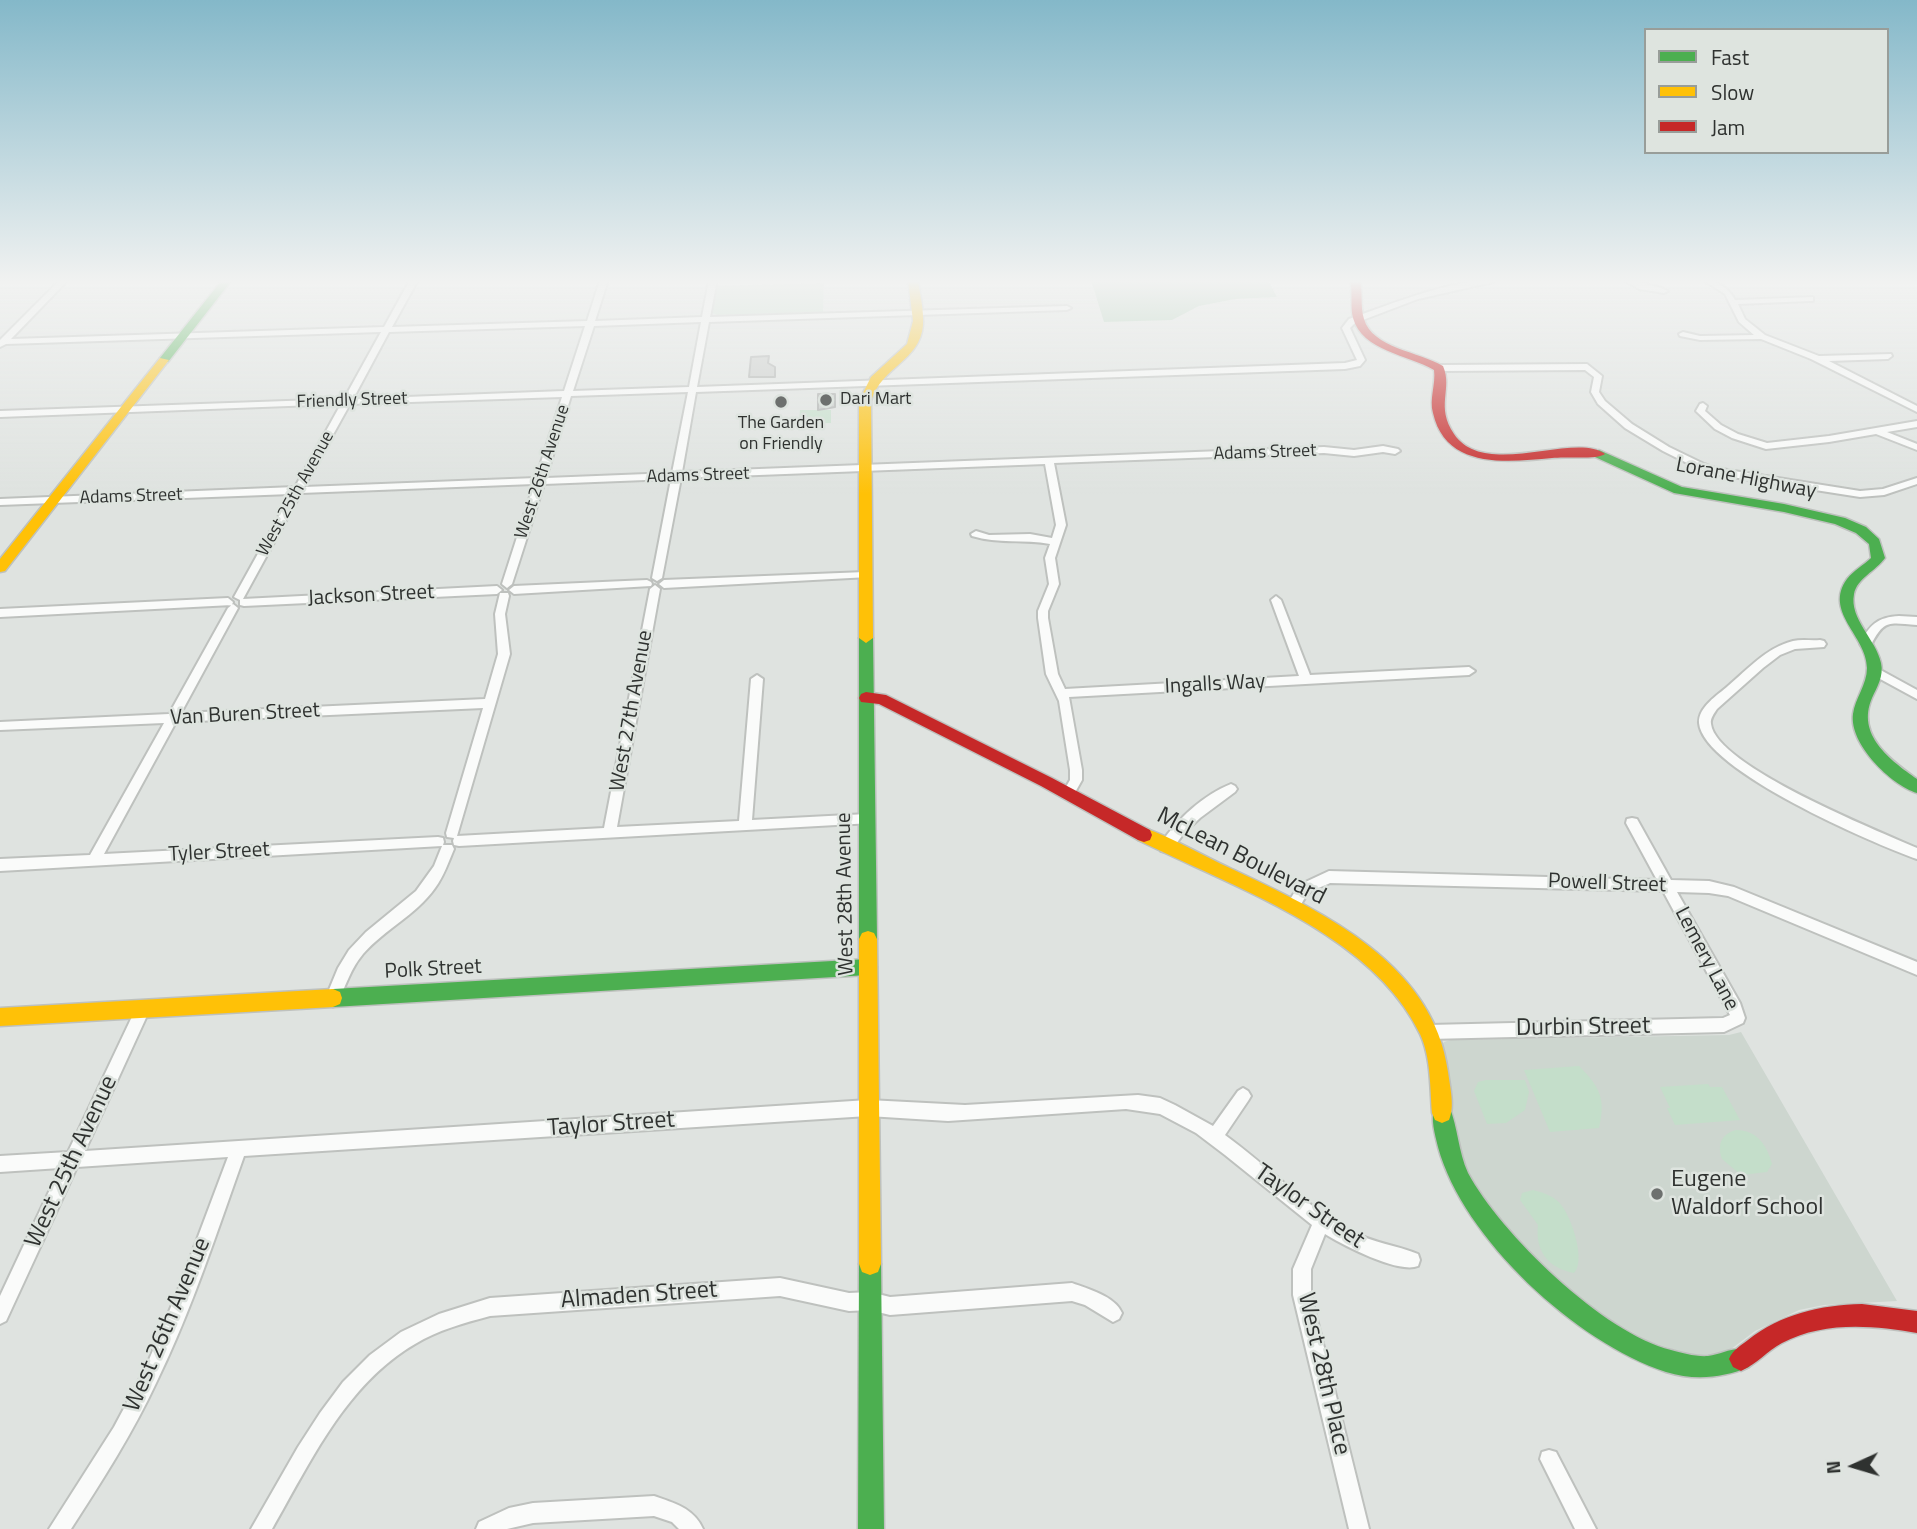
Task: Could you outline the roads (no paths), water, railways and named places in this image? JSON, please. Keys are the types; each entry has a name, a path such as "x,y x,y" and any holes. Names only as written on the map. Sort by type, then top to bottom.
{"street":[{"path":"0,568 170,351"},
{"name":"West 25th Avenue","path":"94,860 375,351"},
{"name":"West 26th Avenue","path":"455,837 504,654 500,614 505,590 581,351"},
{"name":"West 27th Avenue","path":"610,832 700,351"},
{"path":"870,382 878,372 906,351"},
{"name":"Friendly Street","path":"0,414 1363,365 1358,351"},
{"path":"1410,351 1439,368 1584,366 1592,369 1598,376 1595,390 1606,407 1641,434 1703,468 1860,494 1884,492 1917,481"},
{"path":"1799,351 1917,409"},
{"path":"1818,359 1888,356"},
{"name":"Lorane Highway","path":"1439,368 1441,379 1436,397 1440,421 1456,443 1478,454 1513,461 1563,451 1591,452 1613,458 1657,482 1686,492 1812,513 1857,528 1872,541 1879,553 1876,563 1852,581 1848,590 1850,616 1874,660 1875,671"},
{"name":"West 28th Avenue","path":"870,382 865,401 865,575 871,1529"},
{"path":"1703,406 1700,411 1718,427 1747,441 1766,446 1879,432 1917,424"},
{"path":"1879,432 1917,447"},
{"name":"Adams Street","path":"0,502 1324,450 1354,453 1395,451"},
{"path":"1049,462 1061,521 1050,559 1054,584 1043,618 1052,674 1063,693 1077,776 1069,792"},
{"path":"976,534 989,538 1027,537 1056,542"},
{"name":"Jackson Street","path":"0,613 865,575"},
{"path":"1276,600 1306,680"},
{"path":"1866,644 1871,629 1878,624 1887,621 1917,621"},
{"path":"1821,644 1793,645 1776,652 1711,708 1705,722 1707,734 1725,755 1762,779 1817,809 1917,854"},
{"name":"Ingalls Way","path":"1063,693 1469,671"},
{"path":"1917,695 1875,671 1860,707 1861,731 1873,750 1917,787"},
{"path":"745,825 757,679"},
{"name":"McLean Boulevard","path":"866,698 881,699 1069,792 1166,847 1293,906 1331,929 1385,973 1417,1012 1429,1032 1436,1063 1441,1120 1448,1150 1474,1203 1504,1245 1583,1314 1620,1339 1667,1361 1702,1369 1721,1368 1738,1362 1774,1335 1805,1321 1861,1315 1902,1318 1917,1322"},
{"name":"Van Buren Street","path":"0,726 490,703"},
{"path":"1166,847 1175,833 1194,816 1231,789"},
{"path":"333,997 341,976 359,949 414,904 436,876 442,846 455,837 867,819"},
{"name":"Lemery Lane","path":"1632,823 1735,1008 1738,1018 1736,1021"},
{"name":"Tyler Street","path":"0,865 442,846"},
{"name":"Powell Street","path":"1293,906 1304,889 1329,877 1709,887 1729,891 1917,969"},
{"name":"Polk Street","path":"0,1017 868,967"},
{"name":"West 25th Avenue","path":"0,1315 143,1009"},
{"name":"Durbin Street","path":"1429,1032 1724,1025 1736,1021"},
{"path":"1213,1138 1243,1096"},
{"name":"Taylor Street","path":"0,1164 868,1108 948,1114 1126,1102 1168,1109 1213,1138 1322,1222 1387,1257 1412,1260"},
{"name":"West 26th Avenue","path":"58,1529 92,1480 151,1376 171,1332 239,1148"},
{"name":"West 28th Place","path":"1322,1222 1309,1246 1302,1269 1301,1295 1359,1529"},
{"name":"Almaden Street","path":"261,1529 333,1410 354,1381 386,1350 420,1329 456,1314 489,1307 780,1287 849,1303 870,1301 890,1306 1072,1292 1090,1298 1113,1313"},
{"path":"1549,1459 1586,1529"},
{"path":"486,1529 509,1518 533,1513 654,1506 678,1514 693,1529"}],"place":[{"name":"Dari Mart","path":"826,400"},
{"name":"The Garden on Friendly","path":"781,402"},
{"name":"Eugene Waldorf School","path":"1657,1194"}]}
